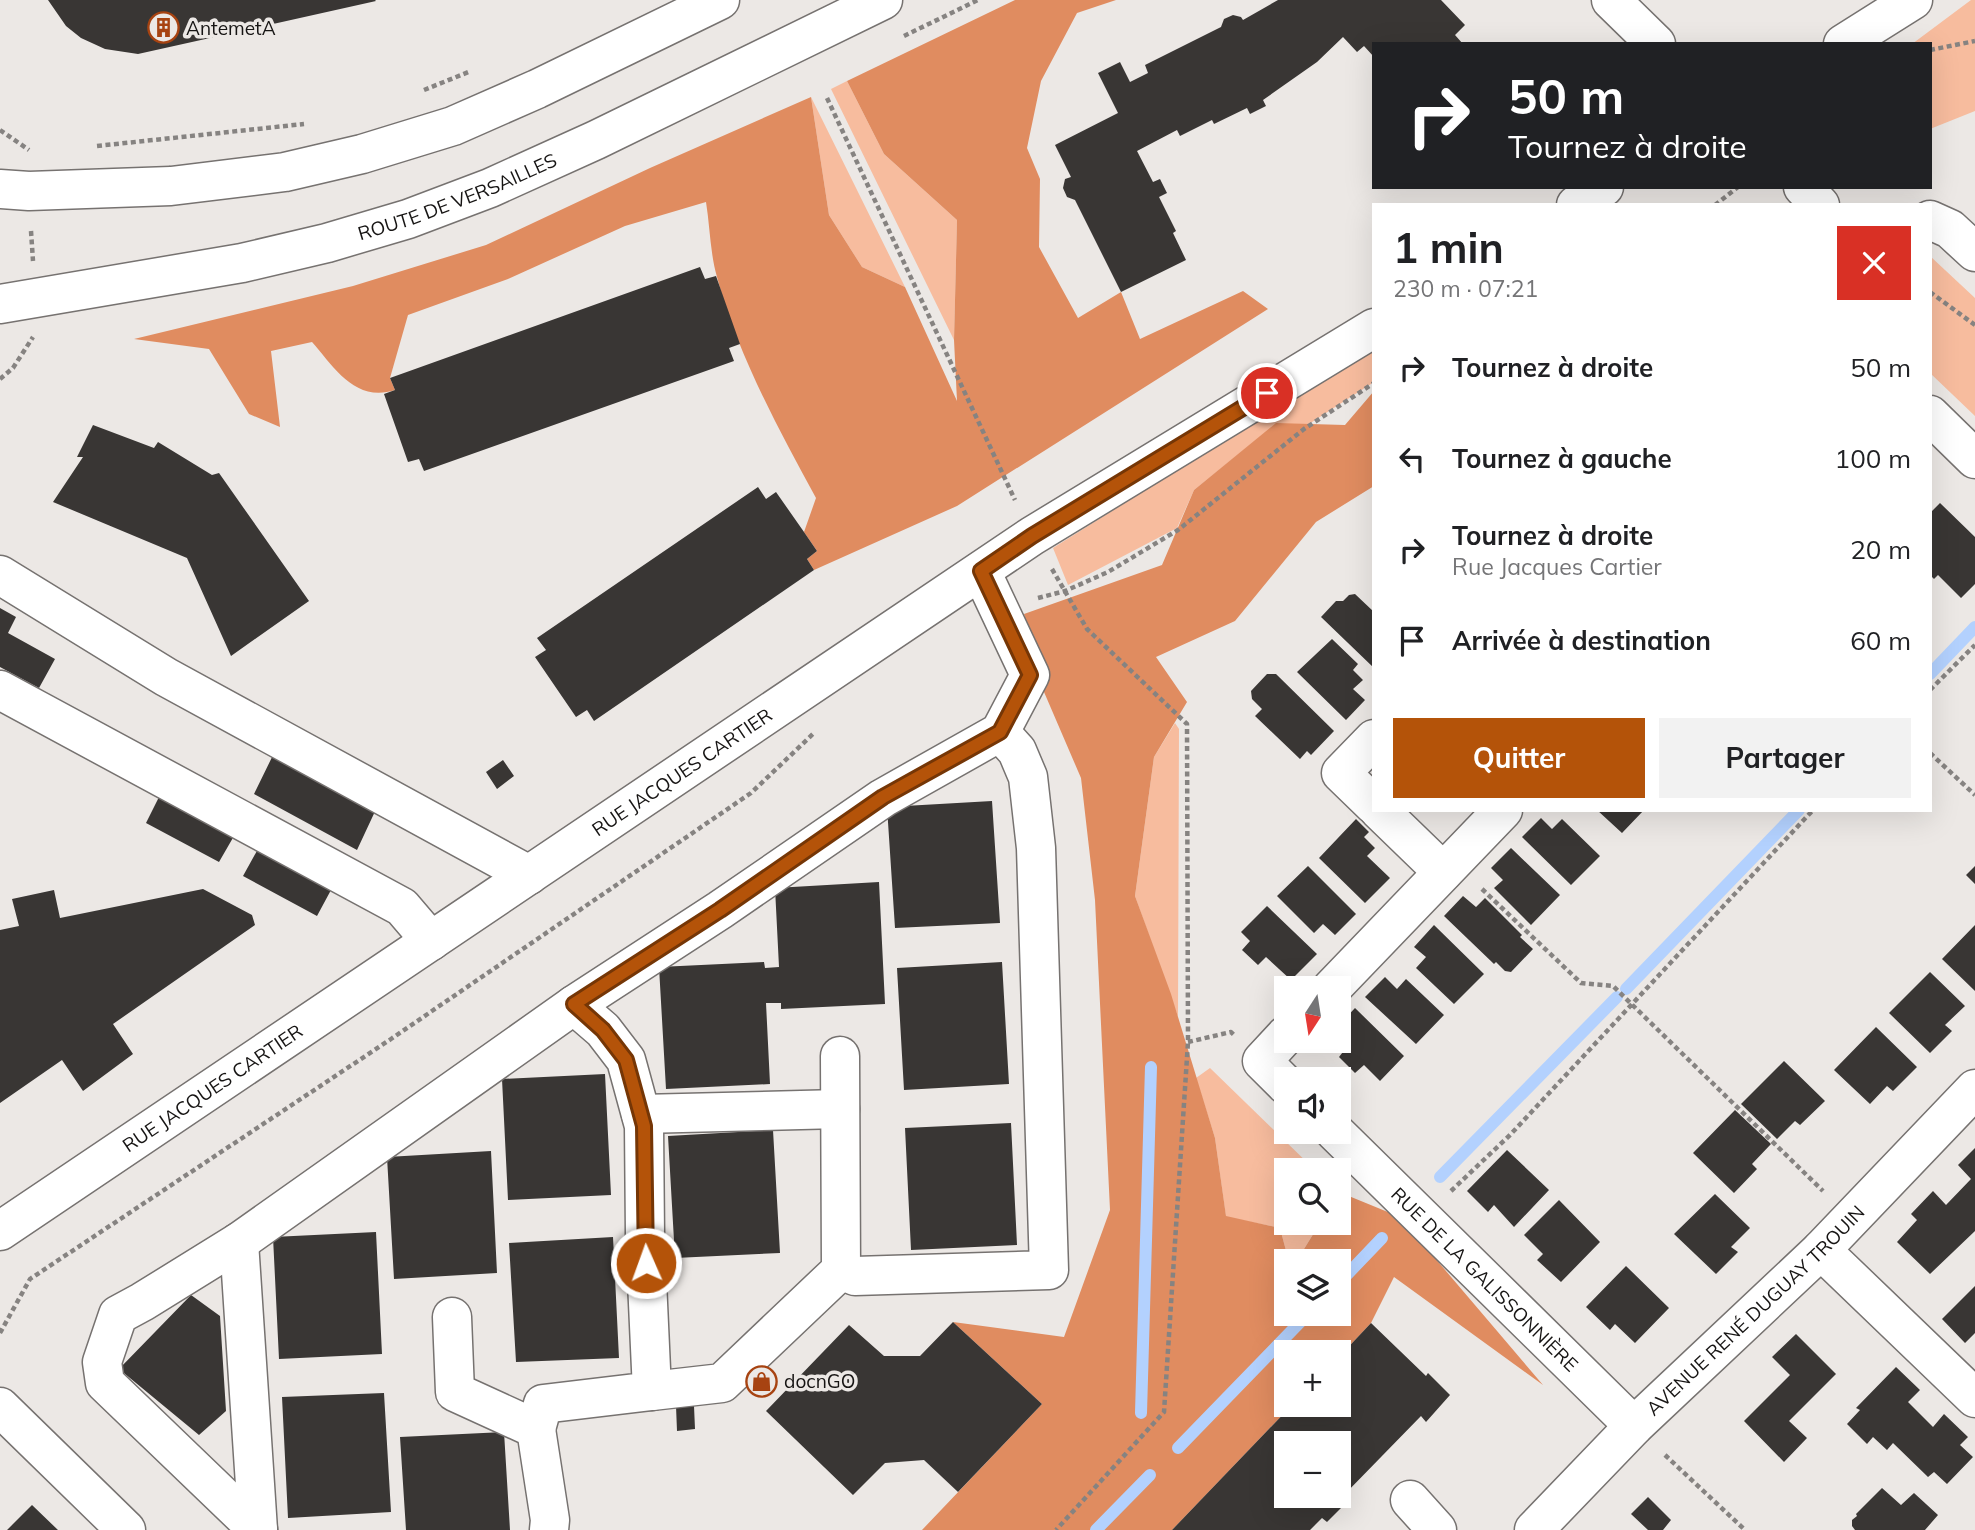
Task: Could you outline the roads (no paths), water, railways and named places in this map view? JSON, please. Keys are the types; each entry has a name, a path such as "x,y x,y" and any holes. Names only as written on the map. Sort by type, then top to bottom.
{"street":[{"path":"14,190 171,186 285,172 362,154 453,126 537,89 720,0"},
{"name":"ROUTE DE VERSAILLES","path":"18,300 242,263 327,243 408,219 490,188 596,140 883,0"},
{"path":"1611,0 1654,42"},
{"path":"1846,42 1913,0"},
{"path":"1579,203 1601,189"},
{"path":"1805,189 1818,203"},
{"path":"1932,221 1950,229 1975,252"},
{"name":"RUE JACQUES CARTIER","path":"0,1231 1032,536 1372,329"},
{"path":"1932,417 1975,459"},
{"path":"258,1530 105,1383 102,1363 118,1315 240,1242 574,1004 720,910 883,797 1000,732 1030,675 981,571"},
{"path":"0,575 166,677 529,875"},
{"path":"0,691 402,907 431,941"},
{"path":"841,1270 855,1276 1049,1270 1040,929 1034,836 1028,777 1017,751 1000,732"},
{"path":"1372,741 1341,773 1372,803"},
{"path":"1381,812 1448,867"},
{"path":"1343,976 1501,812"},
{"path":"574,1004 603,1030 626,1060 644,1126 645,1237 652,1391"},
{"path":"1274,1048 1262,1060 1274,1072"},
{"path":"550,1530 536,1429 543,1404 722,1383 841,1270 840,1056"},
{"name":"AVENUE RENÉ DUGUAY TROUIN","path":"1534,1530 1634,1426 1821,1250 1975,1089"},
{"path":"641,1114 840,1109"},
{"name":"RUE DE LA GALISSONNIÈRE","path":"1347,1144 1634,1426"},
{"path":"240,1242 258,1530"},
{"path":"1821,1250 1975,1398"},
{"path":"452,1317 455,1392 536,1429"},
{"path":"0,1407 125,1530"},
{"path":"1409,1500 1437,1530"}],"waterway":[{"path":"1932,672 1975,627"},
{"path":"1626,989 1797,812"},
{"path":"1440,1177 1617,997"},
{"path":"1141,1413 1151,1067"},
{"path":"1351,1270 1382,1238"},
{"path":"1178,1448 1296,1326"},
{"path":"1096,1530 1150,1475"}],"place":[{"name":"AntemetA","path":"163,28"},
{"name":"docnGO","path":"761,1381"}]}
